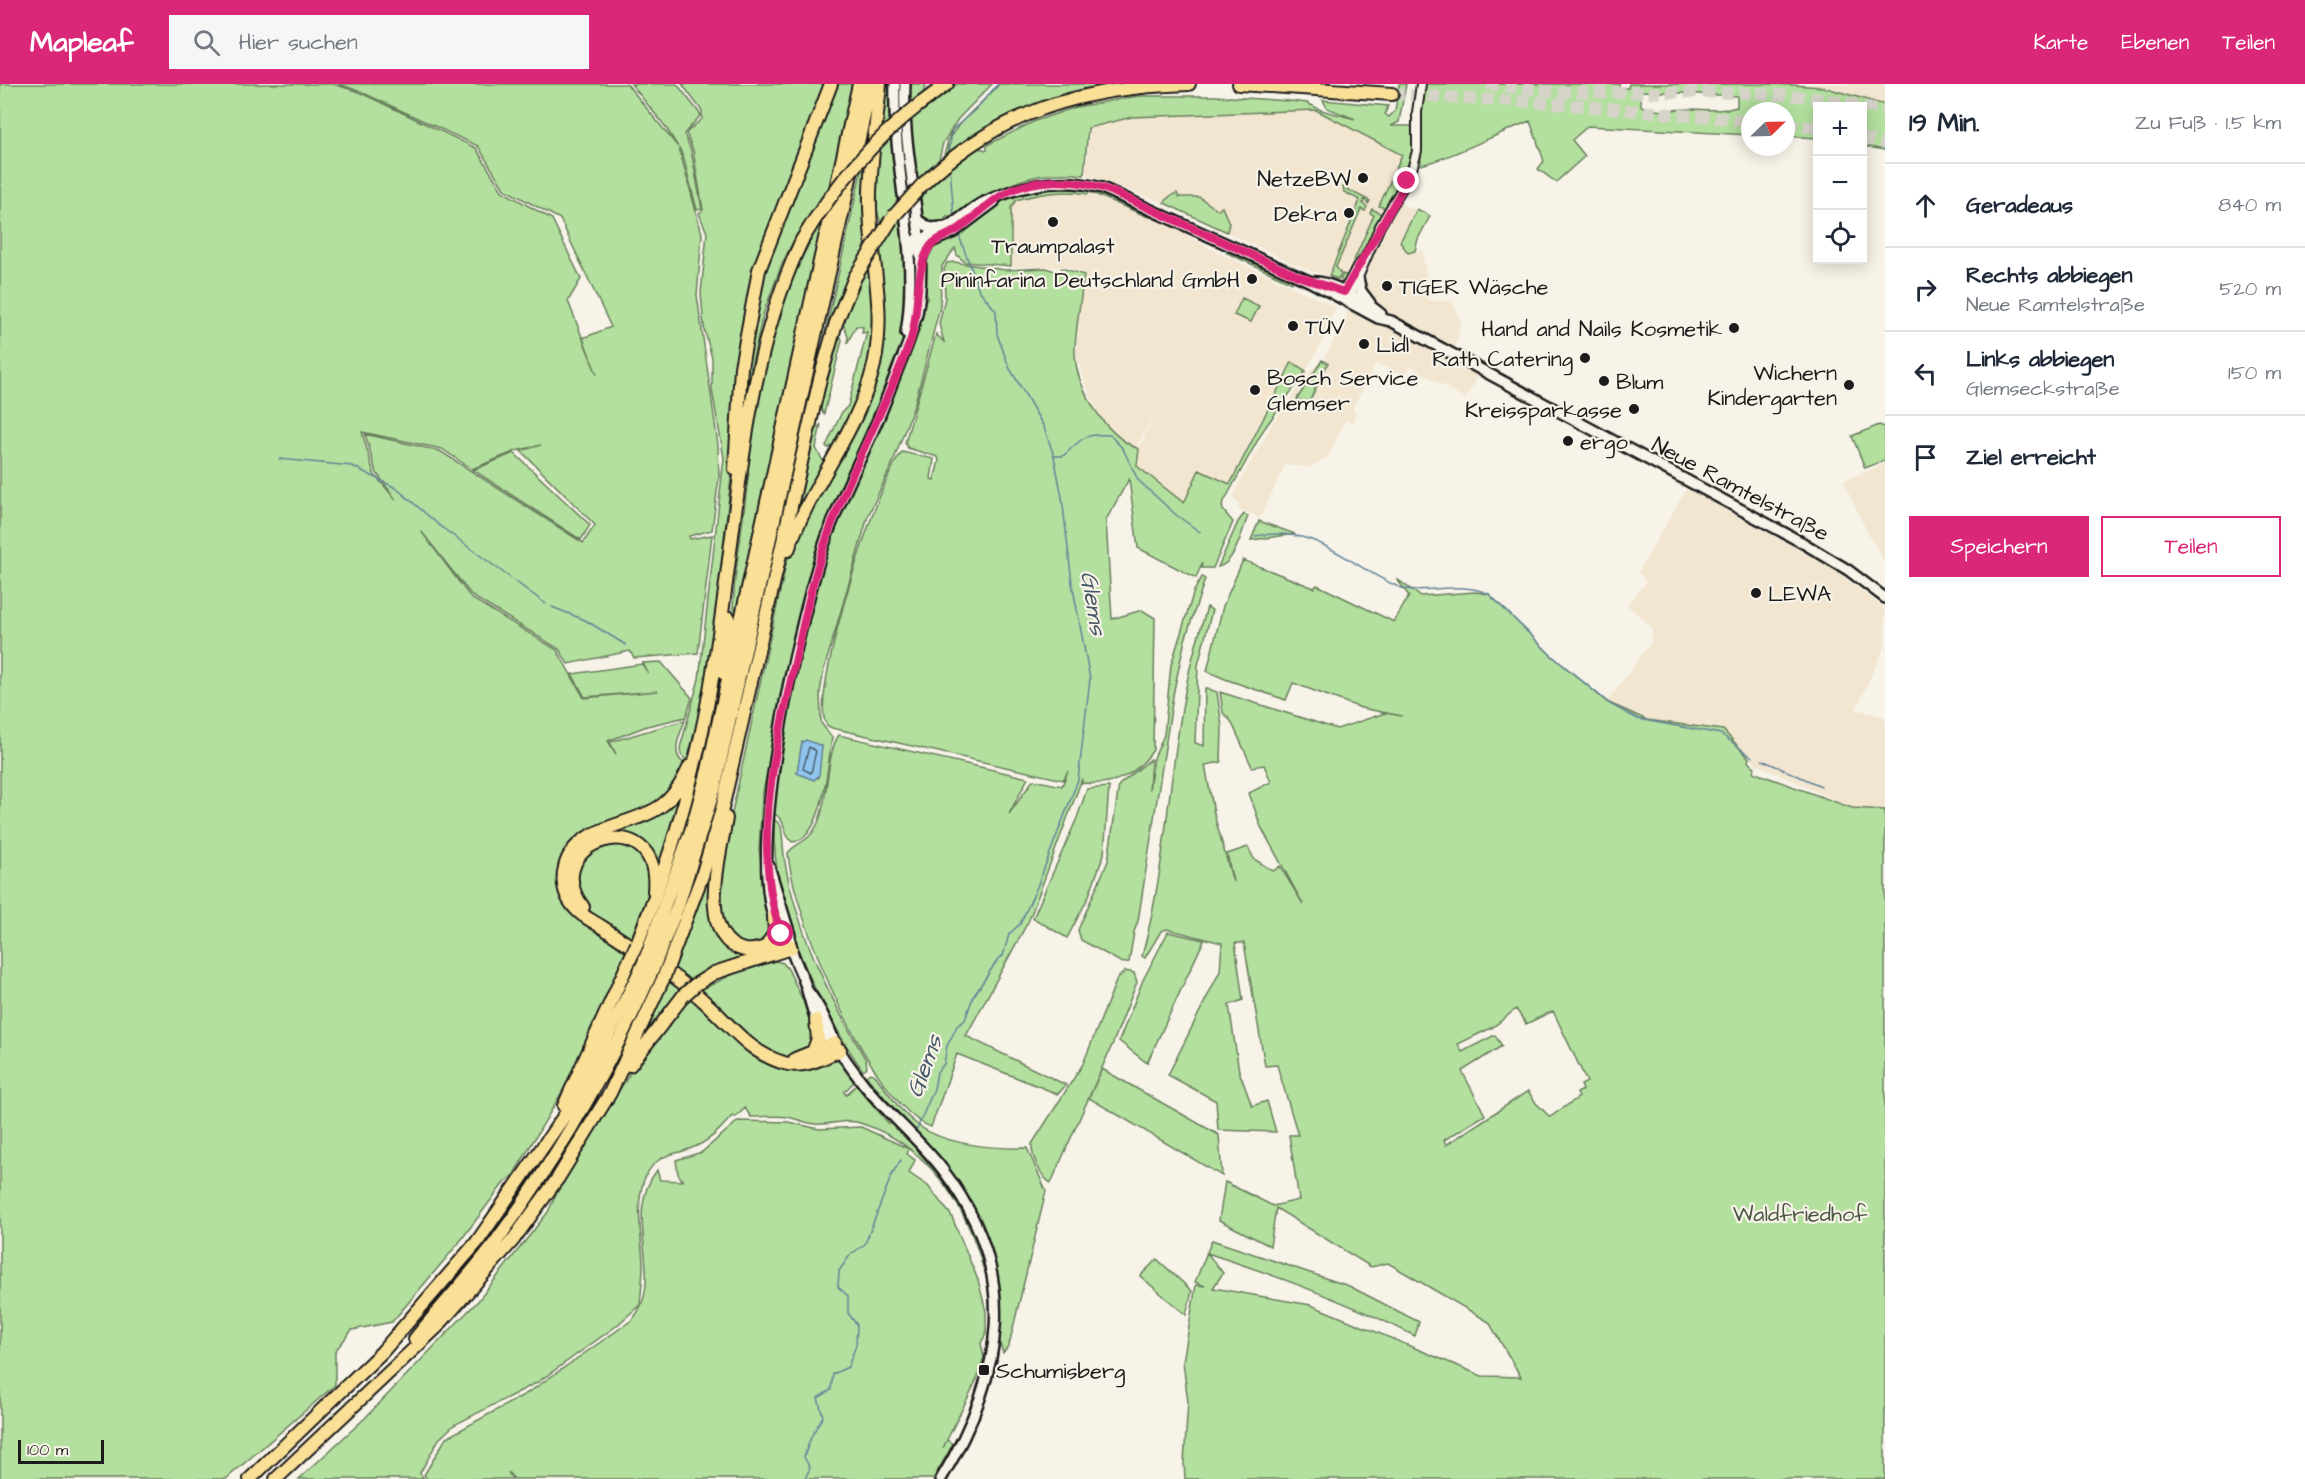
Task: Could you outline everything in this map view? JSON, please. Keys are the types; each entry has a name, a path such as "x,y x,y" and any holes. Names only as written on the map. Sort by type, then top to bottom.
{"highway":[{"path":"731,548 730,525 740,386 752,300 771,233 831,84"},
{"path":"653,955 692,828 711,752 859,84"},
{"path":"276,1479 401,1358 493,1244 548,1166 600,1078 647,968 678,905 714,789 871,84"},
{"path":"769,610 803,510 856,418 874,364 880,304 870,193 880,84"},
{"path":"554,1129 637,944 681,823 700,743 716,658 735,519 763,346 782,286 802,240 825,203 851,170 881,138 947,84"},
{"path":"610,1093 663,979 702,876 731,775 820,380 836,323 855,277 893,218 926,182 974,143 1021,116 1066,99 1120,88 1189,84"},
{"path":"1239,84 1392,94"},
{"path":"711,752 728,634 737,540 735,519"},
{"path":"700,743 685,778 664,804 634,820 594,834 578,844 569,857 563,880 567,897 580,913 707,1003 751,1048 790,1065 805,1064 838,1046"},
{"path":"731,775 717,883 715,920 722,935 731,944 747,950 779,942 790,946"},
{"path":"602,927 581,905 572,882 579,857 596,842 621,839 642,849 654,871 652,906"},
{"path":"765,947 775,933 774,917"},
{"path":"401,1358 421,1343 458,1306 518,1232 558,1178 610,1093 684,995 714,973 790,946"},
{"path":"250,1479 350,1386 427,1303 495,1218 578,1096 647,968"},
{"path":"813,1052 818,1039 816,1020"},
{"path":"776,1060 799,1058 838,1046"}],"main road":[{"path":"895,84 895,124 910,255 911,294 903,356"},
{"path":"905,84 906,146 919,241 921,274"},
{"name":"Neue Ramtelstraße","path":"919,241 933,242 962,221 980,204 1017,189 1051,182 1095,186 1311,282 1318,281 1345,295 1803,543 1848,570 1885,598"},
{"path":"916,219 930,228 948,231"},
{"path":"908,227 910,233 919,241"},
{"name":"Neue Ramtelstraße","path":"919,241 948,231"},
{"path":"910,255 919,241"},
{"path":"790,946 784,940 774,917 767,879 767,824 778,740 815,575 842,498 877,423 912,334 921,274 925,258 933,242"},
{"path":"1358,278 1361,291 1381,314"},
{"path":"768,865 790,935 790,946 807,990 808,1004 828,1039 838,1046"},
{"path":"807,990 815,1000 850,1066 954,1185 978,1229 990,1269 996,1318 993,1355 984,1391 964,1438 941,1479"}],"street":[{"path":"1345,295 1387,213 1407,181 1415,161 1418,99 1421,84"},
{"path":"1345,295 1358,278 1363,261"}],"shaded area":[{"path":"1775,84 1885,84 1885,105 1823,87"},
{"path":"1316,110 1402,155 1396,192 1403,205 1416,210 1400,242 1415,251 1423,250 1429,301 1452,301 1461,322 1454,352 1480,374 1465,399 1411,366 1405,377 1376,363 1352,410 1356,414 1352,423 1346,420 1328,457 1311,467 1285,465 1260,518 1239,509 1238,503 1233,499 1238,484 1274,421 1309,372 1324,359 1347,315 1346,306 1350,295 1345,282 1303,268 1164,203 1086,175 1090,128 1132,117"},
{"path":"1059,186 1093,189 1147,212 1217,252 1336,307 1319,348 1306,370 1292,362 1286,371 1229,484 1199,470 1184,503 1136,466 1139,449 1154,413 1136,448 1105,427 1089,394 1076,356 1078,307 1084,275 1068,267 1012,267 1012,198"},
{"path":"1885,464 1885,562 1870,538 1843,481"},
{"path":"1687,488 1835,570 1885,609 1885,646 1856,709 1885,717 1885,810 1852,808 1756,764 1722,730 1647,720 1607,702 1651,642 1652,628 1627,605 1646,582 1638,572"}],"green space":[{"path":"0,84 333,84 359,92 476,148 502,191 552,219 581,279 568,301 597,375 583,338 611,327 560,219 504,189 478,146 359,91 338,84 627,84 678,147 665,126 631,84 677,84 701,115 684,134 691,150 702,209 697,210 679,148 702,234 697,295 718,445 719,477 712,530 689,536 690,539 712,535 698,653 634,658 630,651 568,664 559,649 472,596 421,531 471,598 557,650 584,698 658,691 585,697 572,674 642,664 648,673 643,663 661,662 692,698 686,717 647,726 608,741 616,754 610,742 685,720 677,750 680,760 685,764 669,795 566,856 588,924 626,953 565,1087 514,1174 503,1184 458,1244 392,1322 352,1330 335,1351 335,1385 226,1479 0,1479","holes":["362,432 442,449 472,469 516,451 541,445 521,451 595,525 583,543 440,451 365,434 376,472 396,500 374,474"]},
{"path":"682,84 827,84 760,255 713,637 703,702 687,761 681,755 680,748 699,679 724,458 712,390 712,358 704,328 701,293 707,233 699,213 703,210 693,150 686,133 702,119 702,111"},
{"path":"836,84 852,84 831,186 793,242 781,266 763,315 746,388 748,348 764,271 790,195"},
{"path":"883,84 893,84 893,119 878,133"},
{"path":"909,84 926,84 923,94 907,107"},
{"path":"957,84 992,84 958,119 943,143 938,164 915,185 908,122"},
{"path":"999,84 1114,84 1051,100 950,154 948,144 949,155 942,161 951,131 950,140 964,119"},
{"path":"1399,84 1406,84 1399,122 1391,126 1413,126 1414,148 1409,170 1385,208 1379,206 1402,155 1316,110 1132,117 1088,128 1084,175 1045,175 1029,178 998,190 950,218 947,216 942,223 922,220 917,200 944,174 978,148 987,150 987,145 1035,121 1076,107 1138,96 1215,96 1307,103 1321,110 1355,119 1327,108 1323,100 1388,106 1385,114 1389,117 1395,111"},
{"path":"1423,84 1619,84 1620,88 1628,88 1629,84 1775,84 1823,87 1885,105 1885,150 1867,147 1867,102 1813,102 1813,138 1795,137 1795,102 1741,102 1741,134 1588,126 1572,140 1585,156 1556,182 1538,169 1544,161 1530,121 1449,156 1421,165 1419,110","holes":["1641,91 1737,96 1737,107 1713,110 1659,110 1641,106"]},
{"path":"893,135 900,196 881,225 875,202 876,152"},
{"path":"865,167 863,206 868,243 851,274 812,392 861,172"},
{"path":"1343,187 1370,201 1368,204 1364,199 1363,204 1367,207 1365,211 1361,209 1336,267 1341,274 1338,279 1329,276 1360,200 1344,192"},
{"path":"1067,188 1099,191 1143,210 1148,217 1090,192 1088,194 1052,192 1016,200 1011,208 1011,266 965,262 957,255 955,248 942,266 940,307 915,403 893,462 868,516 824,670 820,692 821,723 832,737 826,781 818,815 803,838 792,842 781,820 774,813 774,803 795,666 821,565 832,533 902,375 919,313 928,298 926,293 927,261 934,247 950,239 1003,201 1035,189","holes":["802,742 822,746 818,778 797,773"]},
{"path":"1177,193 1179,197 1199,197 1218,210 1222,207 1229,223 1227,232 1164,203 1170,196"},
{"path":"1372,209 1380,213 1381,219 1344,282 1340,279 1343,274 1347,276 1374,215 1370,213"},
{"path":"1417,209 1430,216 1418,239 1415,251 1408,253 1400,242"},
{"path":"825,214 730,645 735,579 749,472 744,491 762,373 786,287"},
{"path":"903,215 907,236 904,339 892,376 836,505 773,742 762,797 759,850 772,918 770,938 752,948 728,938 717,902 727,836 786,564 799,524 868,396 878,252"},
{"path":"1235,252 1291,278 1292,283 1227,253"},
{"path":"954,262 1005,270 1046,268 1058,272 1062,268 1084,275 1075,349 1076,363 1086,393 1094,408 1115,433 1139,449 1137,466 1184,503 1199,470 1230,484 1292,362 1306,371 1264,429 1222,505 1223,510 1233,522 1213,568 1201,568 1202,563 1196,578 1138,548 1129,479 1106,520 1112,619 1142,610 1155,618 1153,750 1139,767 1114,781 1094,784 1082,783 1082,779 1029,920 966,1036 1066,1085 1058,1094 957,1054 931,1127 908,1111 884,1084 839,1005 804,919 793,882 788,853 806,839 817,825 824,803 832,753 839,735 1028,778 1009,814 1033,780 1062,786 1068,771 1063,780 832,728 824,720 824,696 838,625 864,540 891,471 902,452 934,459 931,479 934,480 938,457 908,448 905,443 936,334 944,342 939,324 945,298 944,269 947,263"},
{"path":"871,263 874,323 868,369 852,417 836,442 828,448 826,446 842,412 848,406 867,332 862,333 863,327 856,326 847,344 848,337 843,323 861,280"},
{"path":"1242,298 1259,306 1251,322 1234,315"},
{"path":"840,335 842,340 824,414 820,408"},
{"path":"1322,360 1328,363 1308,404 1297,399"},
{"path":"821,424 816,448 824,463 799,505 815,431"},
{"path":"1879,425 1885,427 1885,460 1865,468 1852,436"},
{"path":"514,453 590,525 581,540 473,470"},
{"path":"1244,514 1248,516 1237,546 1229,559 1218,567 1238,522"},
{"path":"1259,521 1295,534 1251,540"},
{"name":"Waldfriedhof","path":"1243,560 1314,588 1317,585 1394,622 1409,596 1397,579 1420,596 1475,592 1489,594 1551,655 1607,702 1647,720 1723,730 1749,758 1748,762 1755,767 1753,772 1852,808 1885,810 1885,1479 1185,1479 1188,1402 1183,1362 1196,1285 1205,1286 1195,1282 1212,1240 1349,1286 1419,1322 1415,1336 1313,1290 1207,1253 1223,1273 1213,1288 1311,1305 1482,1376 1521,1377 1489,1322 1388,1263 1371,1267 1276,1208 1270,1246 1219,1220 1225,1182 1273,1206 1299,1200 1289,1135 1298,1135 1277,1065 1265,1066 1244,943 1235,943 1243,1000 1229,1005 1239,1071 1252,1106 1267,1101 1276,1132 1218,1130 1216,1101 1168,1075 1220,971 1222,943 1167,929 1161,931 1145,958 1142,956 1157,888 1175,751 1187,682 1207,607 1212,610 1198,665 1195,743 1204,746 1205,688 1217,692 1222,727 1221,762 1205,765 1215,818 1233,882 1227,854 1248,847 1254,859 1273,871 1280,866 1303,904 1261,827 1249,793 1271,782 1264,765 1252,767 1231,721 1223,713 1220,692 1337,729 1385,713 1402,716 1361,708 1293,683 1286,700 1207,671 1223,606","holes":["1516,1009 1526,1024 1553,1011 1587,1082 1581,1085 1583,1090 1577,1093 1579,1097 1550,1117 1528,1091 1446,1145 1444,1140 1485,1115 1462,1071 1502,1046 1495,1035 1462,1052 1458,1044 1493,1027"]},
{"path":"1202,577 1205,579 1185,640 1174,690 1138,921 1129,962 1122,963 1081,940 1078,930 1108,861 1119,785 1151,759 1149,790 1154,758 1164,735 1171,665 1194,591"},
{"path":"1109,787 1104,854 1088,898 1067,938 1033,918 1077,818 1087,789"},
{"path":"683,791 658,874 651,859 642,848 630,839 606,834 646,819"},
{"path":"774,819 781,826 785,863 798,915 828,989 866,1060 867,1068 863,1071 828,1014 799,951 780,886 775,852"},
{"path":"606,834 601,836 585,845 592,838"},
{"path":"598,844 631,845 647,861 651,886 630,941 592,913 586,906 578,885 576,870"},
{"path":"585,845 571,867 572,898 566,879 568,864 575,852"},
{"path":"717,847 714,924 752,957 689,984 673,971"},
{"path":"1168,932 1204,940 1147,1063 1119,1041 1143,980"},
{"path":"776,961 783,963 788,969 815,1026 813,1047 792,1057 780,1057 755,1044 729,1022 699,991 737,972"},
{"path":"1125,971 1134,973 1137,982 1113,1043 1051,1183 1037,1166 1032,1144 1083,1064 1117,979"},
{"path":"669,982 682,990 644,1038 643,1037"},
{"path":"691,997 763,1060 834,1059 843,1065 854,1082 844,1092 846,1095 856,1085 889,1124 892,1123 922,1156 949,1189 970,1226 986,1268 983,1268 976,1244 954,1200 924,1161 905,1146 884,1133 860,1123 849,1121 821,1124 783,1116 751,1117 745,1108 736,1117 732,1116 708,1140 662,1158 650,1169 640,1194 643,1264 640,1305 615,1327 538,1382 454,1425 439,1439 420,1473 424,1479 299,1479 365,1418 478,1301 548,1212 560,1185 637,1062"},
{"path":"1102,1069 1219,1135 1222,1176 1089,1098"},
{"path":"870,1073 875,1075 906,1114 929,1132 970,1144 1000,1148 1027,1148 1046,1191 1009,1345 1003,1353 999,1341 995,1276 956,1180 866,1076"},
{"path":"738,1121 788,1122 819,1129 861,1127 909,1149 907,1154 915,1160 909,1173 928,1186 951,1215 978,1280 986,1311 986,1334 981,1343 984,1357 977,1379 943,1448 947,1440 953,1444 933,1479 514,1479 508,1472 512,1479 427,1479 424,1475 446,1438 529,1392 632,1320 642,1303 646,1286 643,1208 647,1189 657,1170 660,1180 683,1181 678,1174 676,1160 702,1152"},
{"path":"1157,1259 1192,1291 1186,1315 1140,1276"}],"water":[{"path":"806,740 822,746 819,775 814,780 797,773 802,742"}],"waterway":[{"name":"Glems","path":"949,154 952,130 976,109 998,84"},
{"name":"Glems","path":"950,168 954,217"},
{"name":"Glems","path":"917,1129 934,1089 937,1072 944,1064 947,1046 957,1026 965,1020 973,997 998,959 1003,956 1009,934 1020,924 1037,887 1078,780 1090,679 1072,583 1062,497 1054,456 1044,427 1009,367 997,334 996,311 979,290 958,233"},
{"path":"1054,456 1063,456 1087,437 1110,435 1123,449 1138,480 1175,514 1200,532"},
{"path":"279,459 352,466 396,488 440,526 546,604"},
{"path":"1255,536 1278,534 1298,536 1317,542 1404,589 1469,588 1489,594 1551,655 1610,704 1638,719 1721,734 1752,757"},
{"path":"552,607 585,620 626,645"},
{"path":"1762,760 1821,786"},
{"name":"Glems","path":"805,1479 810,1468 804,1457 811,1437 823,1416 818,1398 831,1390 833,1374 848,1367 856,1345 857,1325 848,1313 848,1296 838,1287 839,1271 850,1255 865,1244 892,1174 901,1160"}],"tunnel":[{"path":"1487,84 1564,92 1766,94 1806,97 1885,111"},
{"path":"1392,94 1549,103 1741,120"},
{"path":"1795,125 1813,127"},
{"path":"1867,139 1885,143"}],"place":[{"name":"NetzeBW","path":"1363,178"},
{"name":"Dekra","path":"1349,213"},
{"name":"Traumpalast","path":"1053,222"},
{"name":"Pininfarina Deutschland GmbH","path":"1252,279"},
{"name":"TIGER Wäsche","path":"1387,286"},
{"name":"TÜV","path":"1293,326"},
{"name":"Hand and Nails Kosmetik","path":"1734,328"},
{"name":"Lidl","path":"1364,344"},
{"name":"Rath Catering","path":"1585,358"},
{"name":"Blum","path":"1604,381"},
{"name":"Wichern Kindergarten","path":"1849,385"},
{"name":"Bosch Service Glemser","path":"1255,390"},
{"name":"Kreissparkasse","path":"1634,409"},
{"name":"ergo","path":"1568,441"},
{"name":"LEWA","path":"1756,593"},
{"name":"Schumisberg","path":"984,1370"}],"route":[{"path":"781,934 774,917 767,879 766,838 776,748 815,575 827,536 910,343 921,274 929,247 933,242 954,232 993,204 997,198 1013,190 1051,182 1078,183 1111,191 1311,282 1318,281 1344,292 1407,181"}]}
